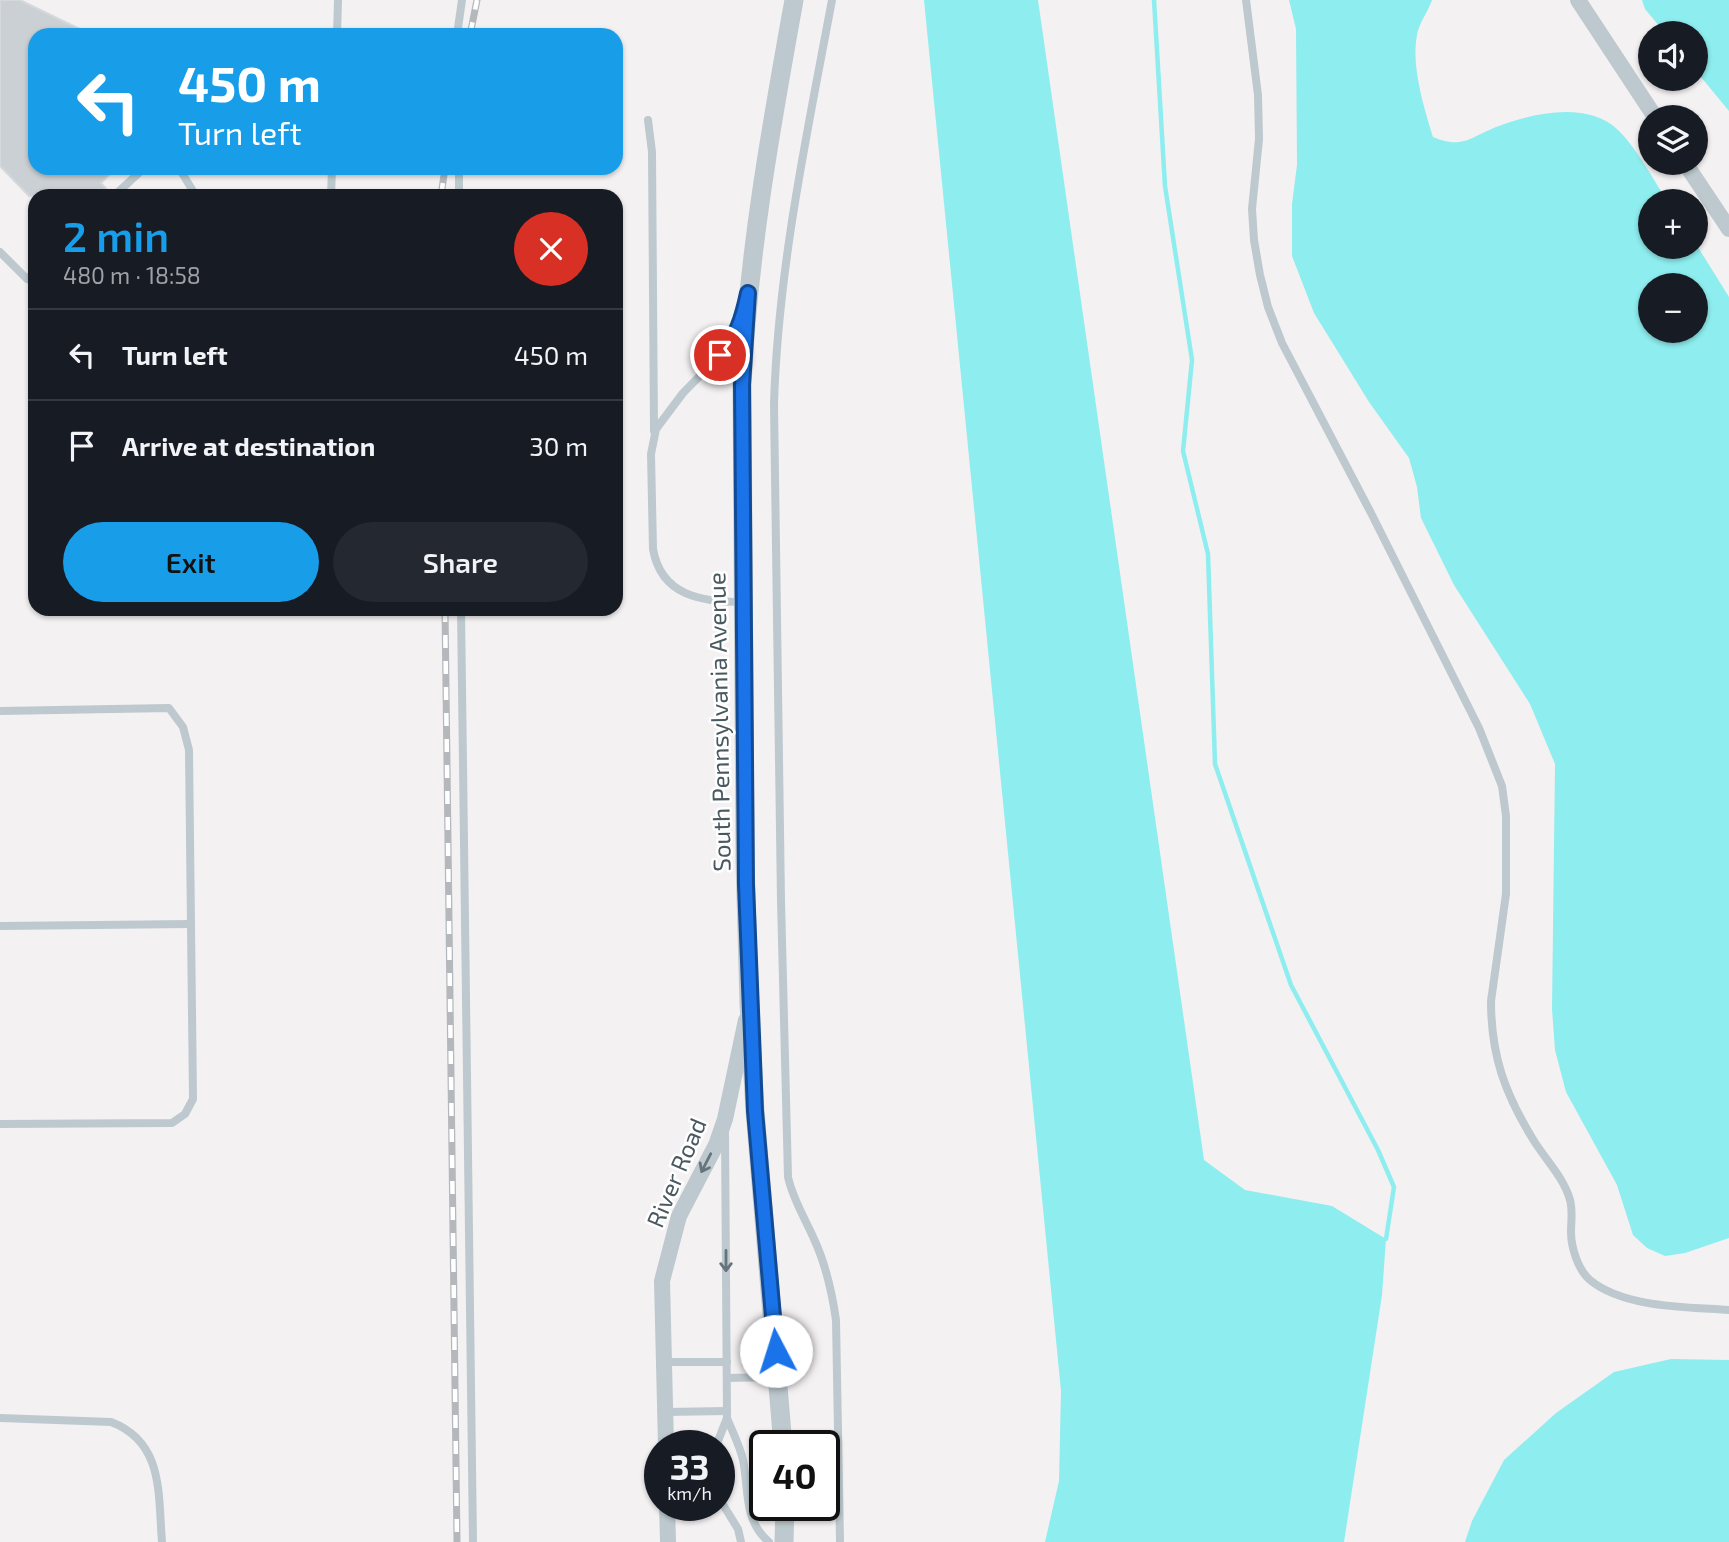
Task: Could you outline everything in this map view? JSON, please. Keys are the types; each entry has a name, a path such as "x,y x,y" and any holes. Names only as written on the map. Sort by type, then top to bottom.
{"street":[{"name":"South Pennsylvania Avenue","path":"782,1430 755,1111 749,1003 742,385 748,293 757,224 794,0"},
{"path":"1578,0 1647,105"},
{"path":"1693,175 1729,229"},
{"name":"River Road","path":"666,1430 662,1281 679,1216 716,1145 725,1119 749,1003"},
{"path":"667,1521 668,1542"},
{"path":"784,1542 785,1521"}],"lane":[{"path":"337,28 338,0"},
{"path":"458,28 462,0"},
{"path":"832,0 782,287 774,404 788,1177 798,1210 824,1263 832,1291 836,1320 840,1542"},
{"path":"1246,0 1258,94 1259,139 1252,209 1254,240 1268,307 1282,343 1479,729 1502,786 1506,816 1506,894 1491,1001 1491,1019 1495,1055 1503,1082 1529,1131 1565,1186 1571,1202 1572,1244 1586,1277 1620,1296 1664,1305 1729,1310"},
{"path":"648,120 652,152 654,438"},
{"path":"122,189 136,175"},
{"path":"0,252 27,279"},
{"path":"743,602 715,602 692,597 668,581 655,562 651,454 656,429 666,412 731,344 741,321 748,293"},
{"path":"461,616 473,1542"},
{"path":"0,711 169,708 183,727 189,750 193,1099 185,1114 172,1123 0,1124"},
{"path":"0,926 191,924"},
{"path":"722,1430 727,1415 725,1119"},
{"path":"663,1362 727,1362"},
{"path":"727,1378 779,1377"},
{"path":"665,1412 727,1415"},
{"path":"727,1415 743,1459 747,1507 754,1524 769,1542"},
{"path":"0,1418 111,1422 125,1427 141,1440 155,1466 162,1542"},
{"path":"732,1521 741,1542"}],"water":[{"path":"924,0 1038,0 1204,1160 1245,1190 1332,1206 1386,1239 1382,1295 1344,1542 1045,1542 1059,1481 1061,1391"},
{"path":"1289,0 1432,0 1418,31 1416,60 1419,87 1433,137 1460,142 1513,121 1560,112 1592,115 1606,121 1618,130 1638,155 1638,175 1651,175 1660,189 1638,189 1638,259 1705,259 1729,297 1729,1238 1685,1253 1665,1256 1647,1248 1633,1235 1617,1185 1566,1092 1555,1050 1552,1009 1555,764 1530,704 1454,585 1421,518 1417,487 1409,458 1369,402 1314,313 1292,256 1292,204 1297,165 1296,29"},
{"path":"1642,0 1729,0 1729,111 1708,86 1708,21 1655,21 1645,9"},
{"path":"1671,1359 1729,1360 1729,1542 1465,1542 1472,1521 1504,1460 1556,1413 1614,1372"}],"building":[{"path":"0,0 20,0 78,28 28,28 28,175 109,175 101,183 106,189 28,189 28,195 0,166"}],"waterway":[{"path":"1154,0 1165,186 1192,360 1183,451 1208,554 1215,764 1291,985 1378,1150 1394,1187 1386,1239"}],"railway":[{"path":"471,28 477,0"},
{"path":"442,189 444,175"},
{"path":"445,616 457,1542"}],"route":[{"path":"720,355 731,344 741,321 748,293 742,385 742,523 749,1003 755,1111 776,1351"}]}
